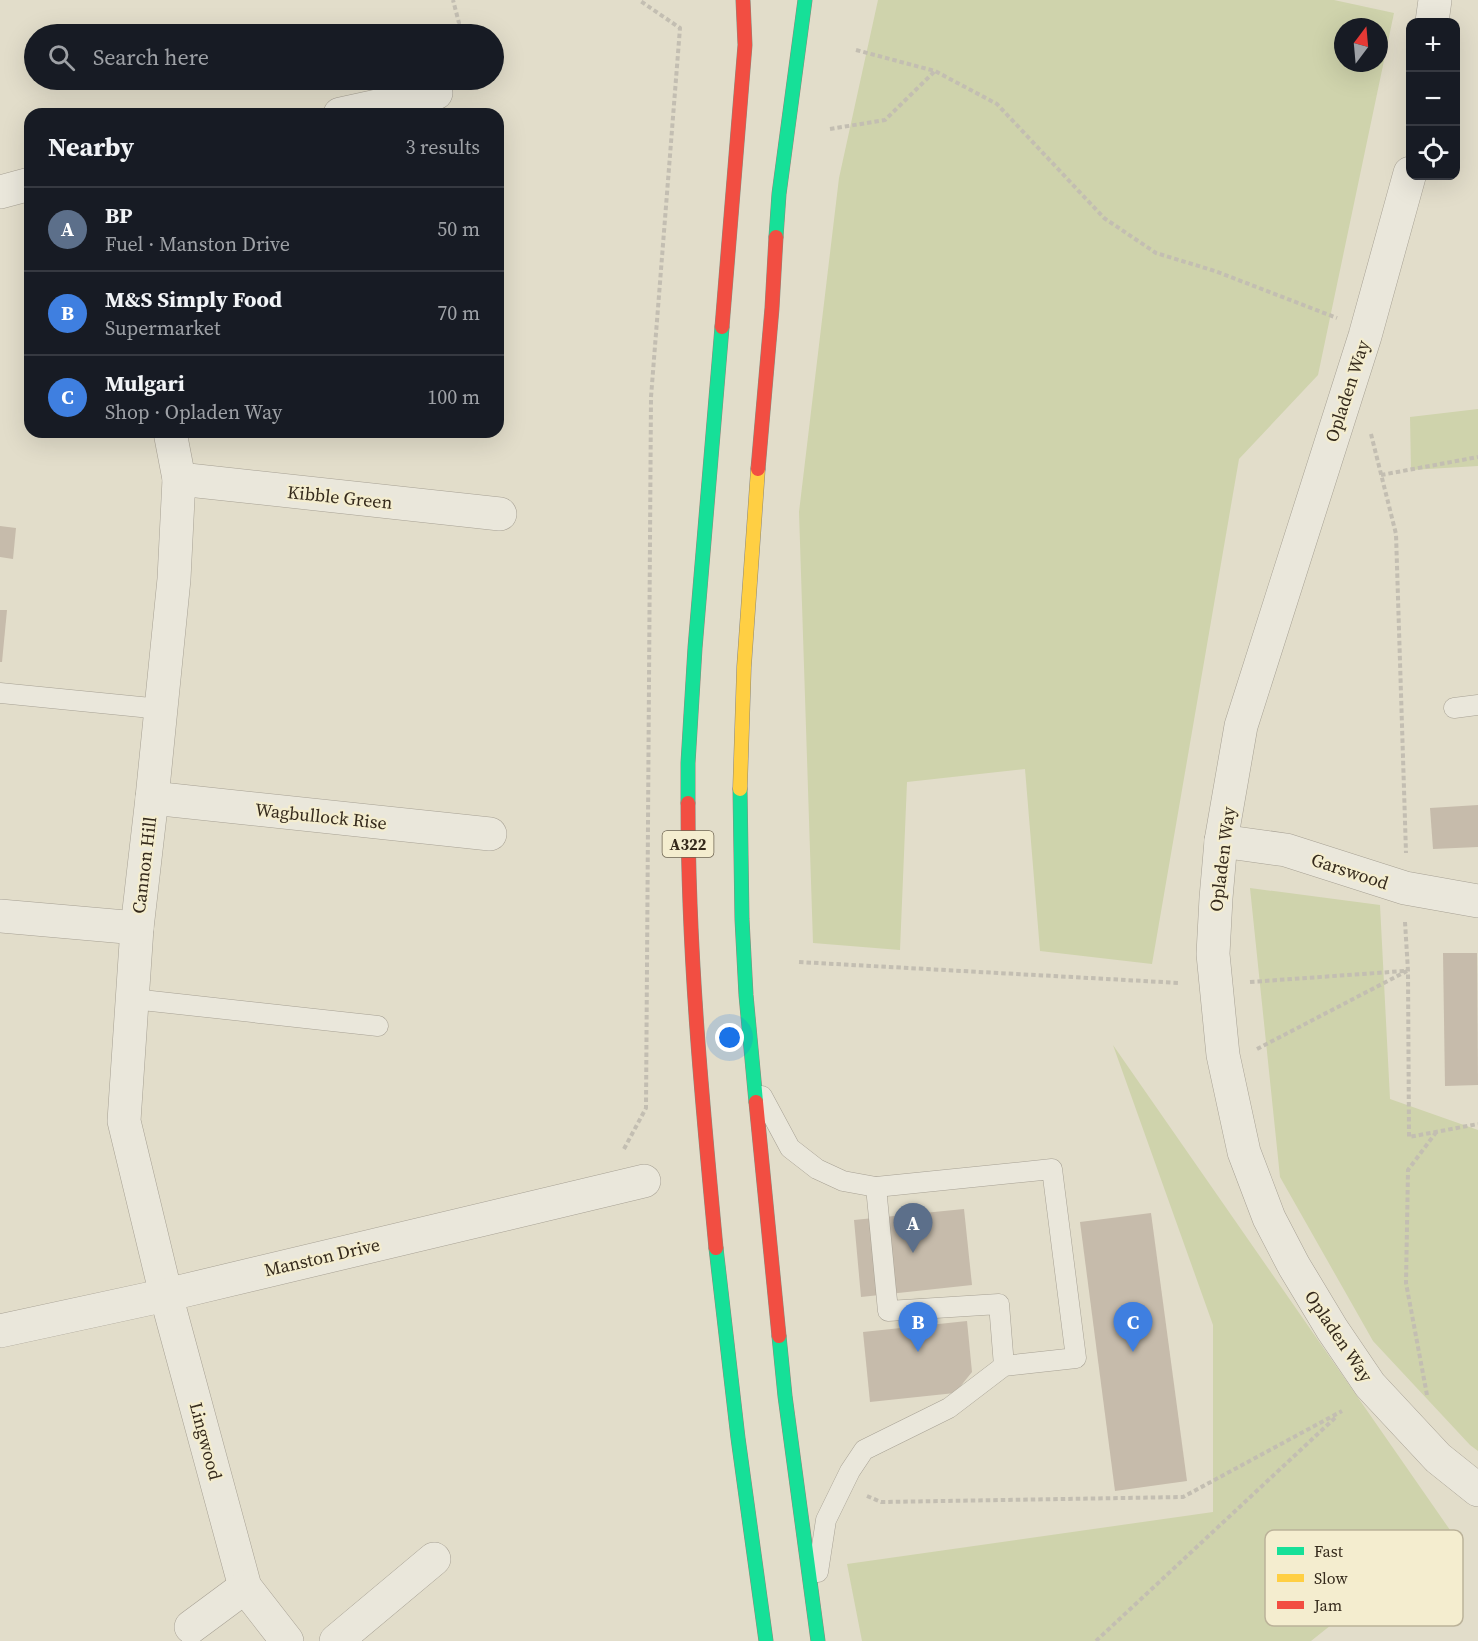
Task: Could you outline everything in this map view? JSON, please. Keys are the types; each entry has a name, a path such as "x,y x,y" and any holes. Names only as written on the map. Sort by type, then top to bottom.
{"highway":[{"name":"A322","path":"743,0 745,45 695,648 688,763 688,870 700,1082 719,1277 766,1641"},
{"name":"A322","path":"805,0 779,194 744,667 739,811 746,995 767,1223 785,1396 818,1641"}],"street":[{"path":"1433,18 1435,0"},
{"path":"367,108 436,93"},
{"name":"Opladen Way","path":"1408,180 1368,327 1242,726 1221,841 1212,954 1223,1056 1244,1152 1269,1218 1294,1266 1332,1329 1370,1385 1438,1458 1478,1490"},
{"path":"0,192 24,186"},
{"name":"Cannon Hill","path":"166,1295 124,1120 137,928 174,579 179,479 171,438"},
{"name":"Kibble Green","path":"179,479 500,514"},
{"name":"Wagbullock Rise","path":"152,798 490,834"},
{"name":"Garswood","path":"1221,841 1286,850 1405,888 1478,901"},
{"path":"0,916 137,928"},
{"name":"Manston Drive","path":"0,1332 166,1295 634,1183"},
{"name":"Lingwood","path":"166,1295 245,1587 287,1641"},
{"path":"336,1641 434,1559"},
{"path":"191,1627 245,1587"}],"lane":[{"path":"0,693 160,709"},
{"path":"1454,708 1478,705"},
{"path":"133,999 378,1026"},
{"path":"754,1080 790,1148 818,1169 843,1181 876,1187 1052,1169 1076,1358 1004,1366 949,1408 864,1450 850,1471 826,1520 812,1607"},
{"path":"876,1187 888,1311 999,1304 1004,1366"}],"path":[{"path":"453,0 459,22 457,24"},
{"path":"634,1183 619,1158 646,1108 651,397 680,28 639,0"},
{"path":"856,50 935,71 997,104 1104,218 1156,253 1215,272 1339,319 1368,327"},
{"path":"830,129 885,120 935,71"},
{"path":"1370,432 1396,534 1406,860"},
{"path":"1382,475 1478,457"},
{"path":"1405,917 1408,971 1409,1137 1478,1124"},
{"path":"799,962 1180,983"},
{"path":"1248,982 1408,971"},
{"path":"1251,1052 1408,971"},
{"path":"1428,1404 1406,1283 1408,1170 1437,1131"},
{"path":"1096,1641 1370,1385"},
{"path":"861,1493 881,1502 1183,1497 1342,1411"}],"green space":[{"path":"878,0 1334,0 1394,13 1388,42 1388,18 1334,18 1334,72 1382,72 1318,375 1239,459 1152,964 1040,951 1025,769 907,782 900,950 813,943 799,512 839,178"},
{"path":"1478,409 1478,466 1411,470 1410,417"},
{"path":"1250,888 1380,905 1390,1099 1478,1130 1478,1451 1373,1341 1280,1177"},
{"path":"1113,1045 1450,1530 1265,1530 1265,1626 1330,1626 1311,1641 862,1641 847,1564 1213,1512 1213,1325"}],"building":[{"path":"0,526 16,528 13,559 0,557"},
{"path":"0,610 7,610 2,662 0,662"},
{"path":"1478,805 1478,847 1433,849 1430,808"},
{"path":"1443,953 1477,953 1478,1085 1445,1086"},
{"path":"964,1209 972,1285 861,1297 854,1220"},
{"path":"1151,1213 1187,1481 1115,1491 1080,1222"},
{"path":"967,1321 972,1372 955,1393 870,1402 863,1332"}],"traffic: fast":[{"path":"776,237 779,194 805,0"},
{"path":"688,803 688,763 695,648 722,327"},
{"path":"740,789 742,919 746,995 756,1102"},
{"path":"716,1248 738,1438 766,1641"},
{"path":"779,1336 818,1641"}],"traffic: slow":[{"path":"740,789 744,667 758,469"}],"traffic: jam":[{"path":"722,327 745,45 743,0"},
{"path":"758,469 776,237"},
{"path":"688,803 693,970 716,1248"},
{"path":"756,1102 779,1336"}],"place":[{"name":"BP","path":"913,1253"},
{"name":"M&S Simply Food","path":"918,1352"},
{"name":"Mulgari","path":"1133,1352"}]}
